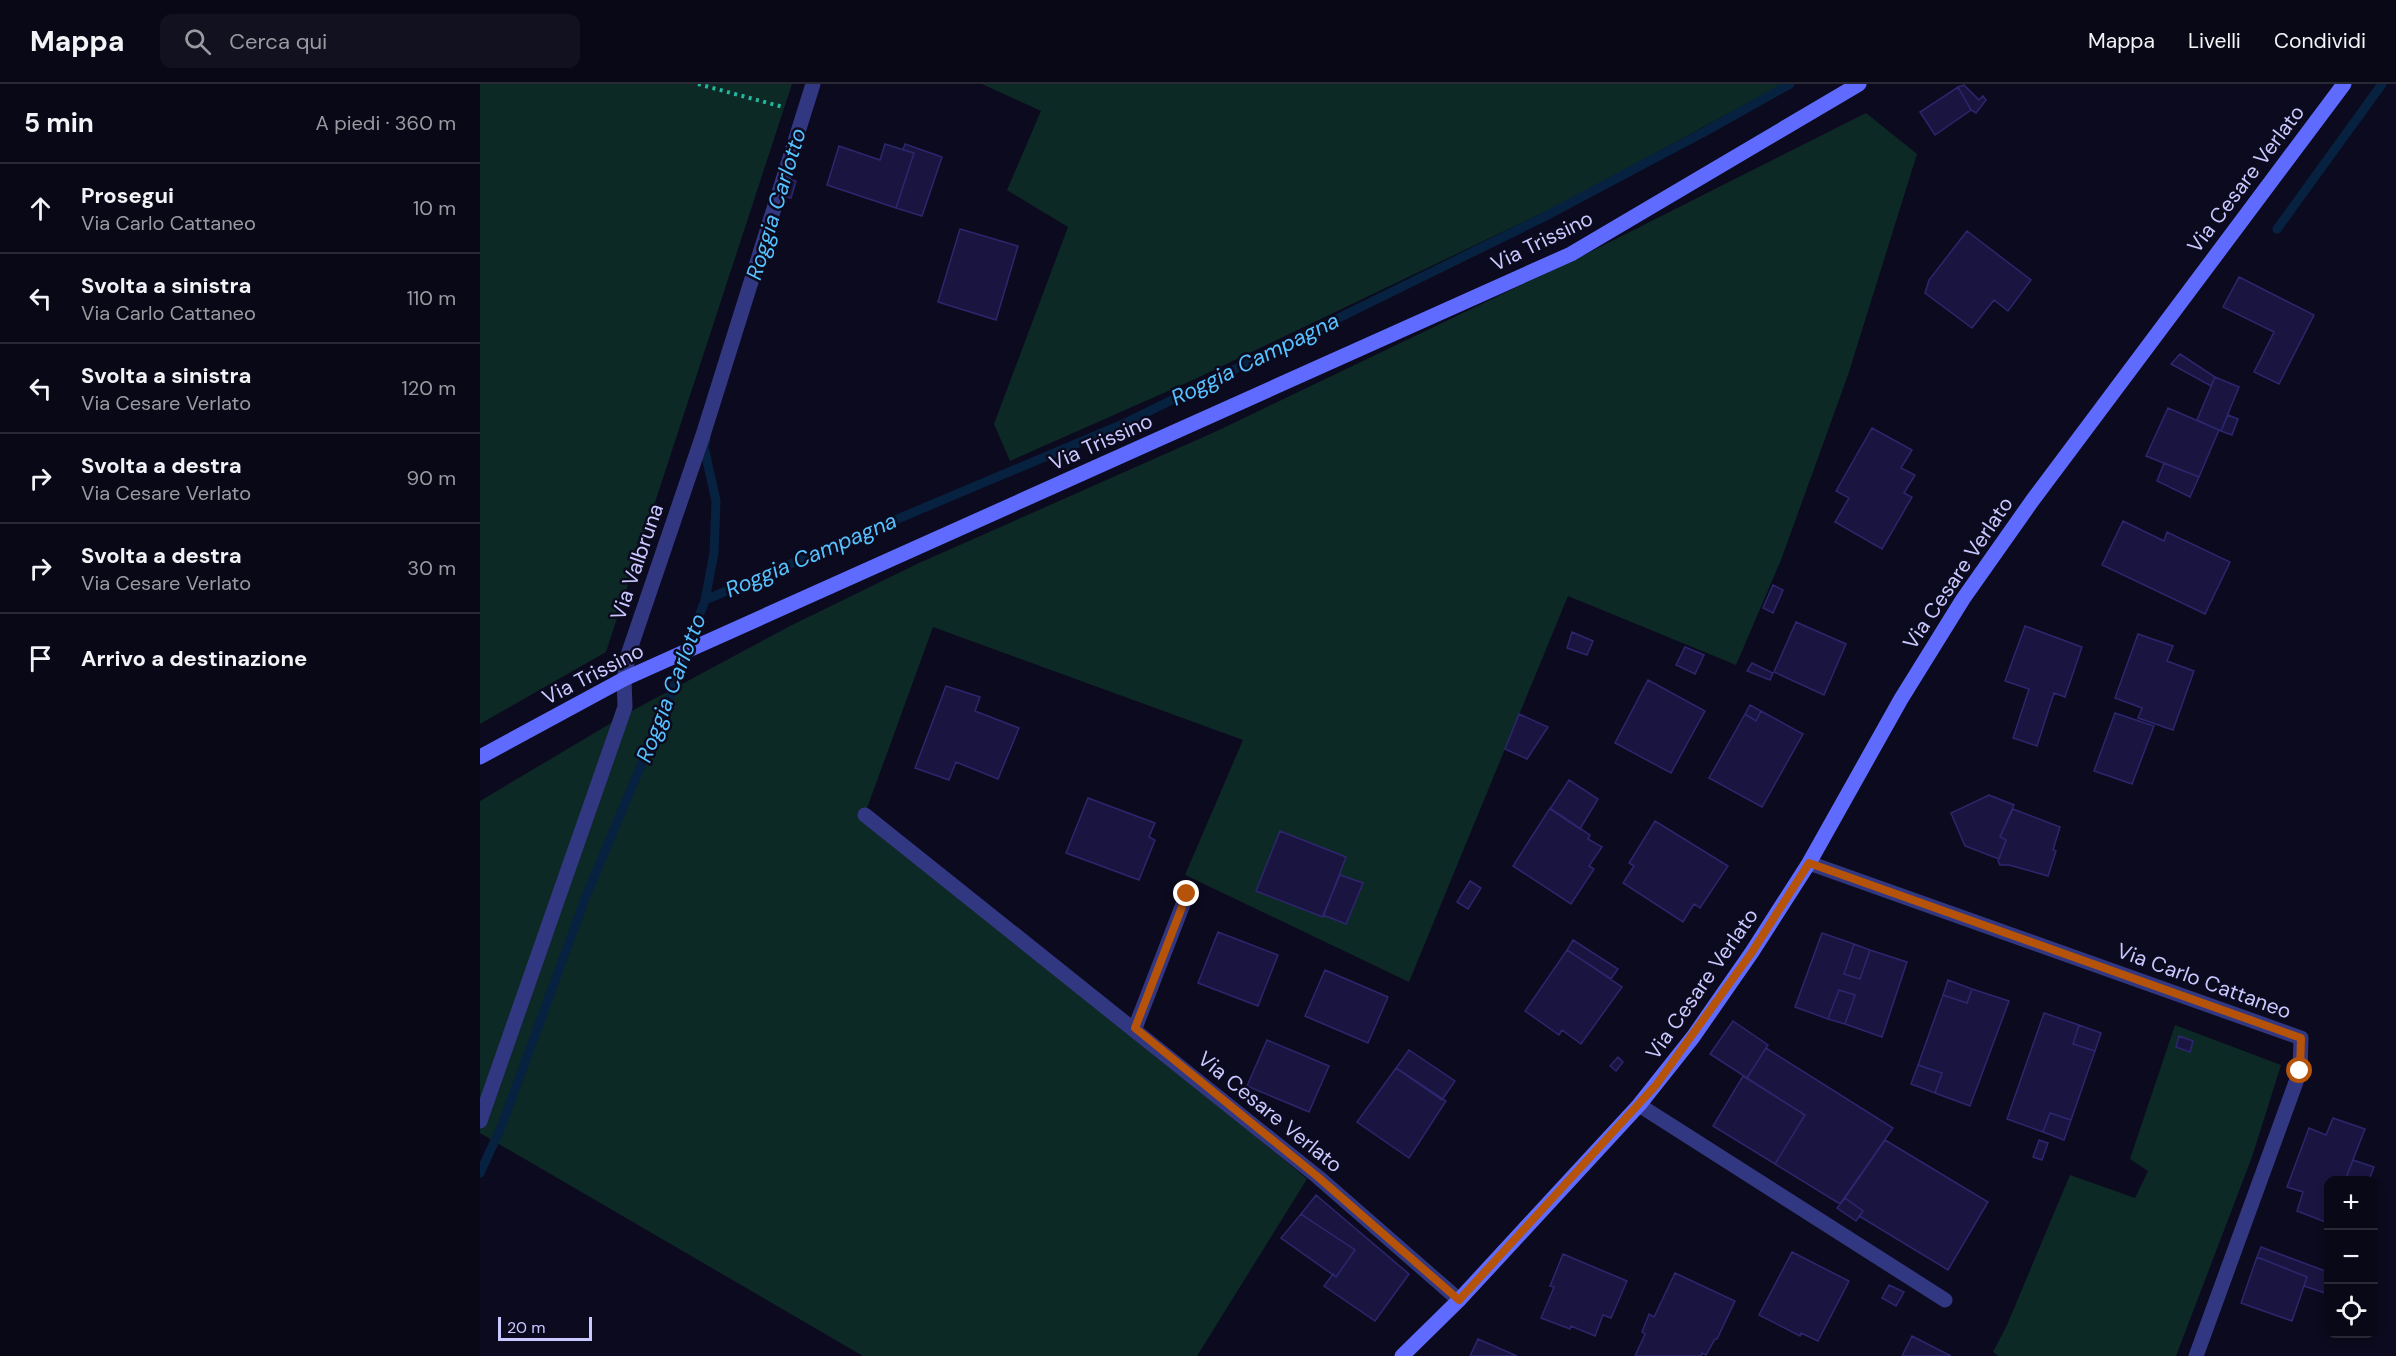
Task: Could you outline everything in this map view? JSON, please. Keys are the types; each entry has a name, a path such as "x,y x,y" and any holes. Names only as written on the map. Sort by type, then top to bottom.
{"street":[{"name":"Via Valbruna","path":"480,1121 625,707 624,680 629,652 703,435 813,84"},
{"name":"Via Trissino","path":"480,757 624,680 1571,254 1859,84"},
{"name":"Via Cesare Verlato","path":"1402,1356 1459,1300 1639,1105 1693,1037 1752,952 1809,863 1901,699 1969,590 2032,501 2344,84"},
{"name":"Via Cesare Verlato","path":"866,814 1318,1177 1459,1300"},
{"name":"Via Carlo Cattaneo","path":"1809,863 2301,1038 2300,1071 2196,1356"},
{"path":"1135,1028 1187,894"},
{"path":"1639,1105 1945,1300"}],"path":[{"path":"698,84 804,113"}],"green space":[{"path":"480,84 792,84 606,652 480,724"},
{"path":"982,84 1783,84 1561,204 1193,380 1010,461 994,424 1068,227 1007,190 1041,111"},
{"path":"1866,113 1917,154 1848,375 1781,560 1736,665 1568,596 1409,982 1185,875 1243,740 933,627 866,811 1307,1179 1197,1356 863,1356 480,1133 480,801 628,713 792,625 919,563 1217,431 1586,254"},
{"path":"2175,1025 2281,1065 2252,1157 2176,1356 1998,1356 1993,1352 2007,1325 2070,1175 2135,1198 2148,1171 2130,1159"}],"building":[{"path":"1964,85 1979,100 1983,96 1986,100 1976,113 1971,110 1958,87"},
{"path":"1958,87 1971,110 1935,135 1920,112"},
{"path":"885,144 914,153 896,208 827,185 839,146 880,160"},
{"path":"905,144 942,157 922,216 896,208 914,153 903,150"},
{"path":"780,177 796,181 791,198 775,194"},
{"path":"960,229 1018,246 996,320 938,302"},
{"path":"1967,231 2031,280 2008,311 1994,300 1972,328 1925,293 1929,280"},
{"path":"2239,277 2314,315 2279,384 2254,372 2274,332 2223,307"},
{"path":"2180,354 2215,377 2211,386 2171,364"},
{"path":"2215,377 2239,387 2221,431 2197,420"},
{"path":"2168,408 2219,430 2199,477 2146,456"},
{"path":"2228,415 2238,419 2232,435 2221,431"},
{"path":"1872,428 1912,450 1901,468 1915,475 1904,493 1912,497 1882,549 1835,522 1849,498 1836,491"},
{"path":"2164,463 2199,477 2190,497 2157,481"},
{"path":"2123,521 2164,541 2167,532 2230,562 2205,614 2102,565"},
{"path":"1773,585 1783,590 1773,613 1763,608"},
{"path":"1796,622 1846,644 1824,695 1774,672"},
{"path":"2025,626 2082,647 2065,697 2054,693 2037,746 2013,738 2029,689 2005,681"},
{"path":"1572,632 1593,641 1587,655 1567,648"},
{"path":"2138,634 2173,646 2167,661 2194,671 2173,730 2138,718 2142,708 2115,698"},
{"path":"1685,647 1704,655 1695,674 1676,665"},
{"path":"1752,663 1773,673 1770,680 1747,671"},
{"path":"1648,680 1705,711 1671,773 1615,743"},
{"path":"946,686 980,697 975,711 1019,728 998,779 956,762 949,780 915,768"},
{"path":"1750,705 1761,711 1756,721 1745,714"},
{"path":"1761,711 1803,734 1762,807 1709,778 1745,714 1756,721"},
{"path":"2115,713 2154,726 2132,784 2094,771"},
{"path":"1519,714 1548,727 1527,759 1505,749"},
{"path":"1569,780 1598,799 1580,829 1550,809"},
{"path":"1989,795 2014,805 2000,837 2006,840 1999,859 1965,846 1951,813"},
{"path":"1088,798 1155,823 1149,837 1155,840 1139,880 1066,853"},
{"path":"1550,808 1590,835 1588,839 1602,847 1589,866 1594,869 1571,904 1513,866"},
{"path":"2013,809 2060,827 2053,850 2056,851 2048,876 2009,865 2000,865 1998,861 2006,840 2000,837"},
{"path":"1655,821 1728,866 1700,908 1694,904 1683,922 1623,883 1634,866 1629,863"},
{"path":"1280,831 1346,857 1323,917 1256,891"},
{"path":"1340,875 1363,883 1346,924 1323,915"},
{"path":"1470,881 1481,888 1468,909 1457,902"},
{"path":"1218,932 1278,955 1258,1006 1198,983"},
{"path":"1822,933 1854,944 1844,974 1860,979 1870,950 1907,962 1882,1037 1845,1024 1855,995 1839,990 1828,1019 1795,1007"},
{"path":"1573,940 1618,969 1611,979 1567,950"},
{"path":"1854,944 1870,950 1860,979 1844,974"},
{"path":"1567,950 1622,987 1581,1044 1562,1030 1559,1035 1525,1011"},
{"path":"1325,970 1388,997 1368,1043 1305,1016"},
{"path":"1948,980 1972,989 1967,1003 1943,995"},
{"path":"1972,989 2009,1001 1970,1106 1935,1093 1942,1073 1918,1065 1943,995 1967,1003"},
{"path":"1839,990 1855,995 1845,1024 1828,1019"},
{"path":"2044,1013 2079,1025 2073,1044 2095,1051 2071,1120 2050,1113 2043,1132 2007,1119"},
{"path":"1733,1021 1768,1045 1747,1078 1710,1054"},
{"path":"2079,1025 2101,1033 2095,1051 2073,1044"},
{"path":"2179,1036 2193,1041 2190,1052 2176,1047"},
{"path":"1267,1040 1329,1066 1309,1112 1247,1086"},
{"path":"1766,1048 1893,1128 1840,1204 1775,1164 1805,1115 1747,1078"},
{"path":"1409,1050 1455,1081 1442,1100 1396,1068"},
{"path":"1618,1057 1623,1062 1616,1071 1610,1066"},
{"path":"1918,1065 1942,1073 1935,1093 1911,1084"},
{"path":"1396,1068 1446,1101 1409,1158 1357,1122"},
{"path":"1743,1076 1805,1115 1775,1164 1713,1126"},
{"path":"2050,1113 2071,1120 2064,1140 2043,1132"},
{"path":"2333,1118 2365,1129 2347,1176 2324,1176 2324,1221 2297,1211 2303,1192 2287,1187 2309,1128 2326,1135"},
{"path":"1885,1140 1988,1202 1948,1270 1859,1216 1863,1211 1845,1198"},
{"path":"2039,1140 2048,1143 2042,1160 2033,1157"},
{"path":"2353,1160 2374,1167 2371,1176 2347,1176"},
{"path":"1316,1195 1409,1274 1375,1321 1324,1286 1333,1274 1336,1277 1355,1250 1301,1214"},
{"path":"1845,1198 1863,1211 1856,1221 1837,1208"},
{"path":"1301,1214 1355,1250 1336,1277 1281,1238"},
{"path":"2261,1247 2324,1271 2324,1293 2304,1286 2307,1277 2257,1257"},
{"path":"1792,1252 1849,1281 1818,1341 1801,1333 1800,1336 1759,1315"},
{"path":"1563,1254 1627,1281 1611,1318 1603,1315 1595,1336 1571,1326 1570,1329 1541,1318 1554,1287 1550,1286"},
{"path":"2257,1257 2307,1277 2292,1321 2241,1303"},
{"path":"1675,1273 1735,1301 1717,1339 1706,1355 1702,1353 1701,1356 1635,1356 1645,1334 1642,1332 1649,1314 1654,1317"},
{"path":"1889,1285 1904,1292 1896,1306 1882,1298"},
{"path":"1912,1336 1951,1356 1902,1356"},
{"path":"1478,1339 1517,1356 1470,1356"}],"waterway":[{"name":"Roggia Campagna","path":"705,600 1123,424 1542,218 1790,84"},
{"path":"2277,229 2382,84"},
{"name":"Roggia Carlotto","path":"480,1173 502,1125 586,896 668,701 705,600 714,553 716,501 704,447 706,440"}],"route":[{"path":"1187,894 1135,1028 1318,1177 1459,1300 1656,1085 1693,1037 1752,952 1809,863 2301,1038 2300,1071"}]}
